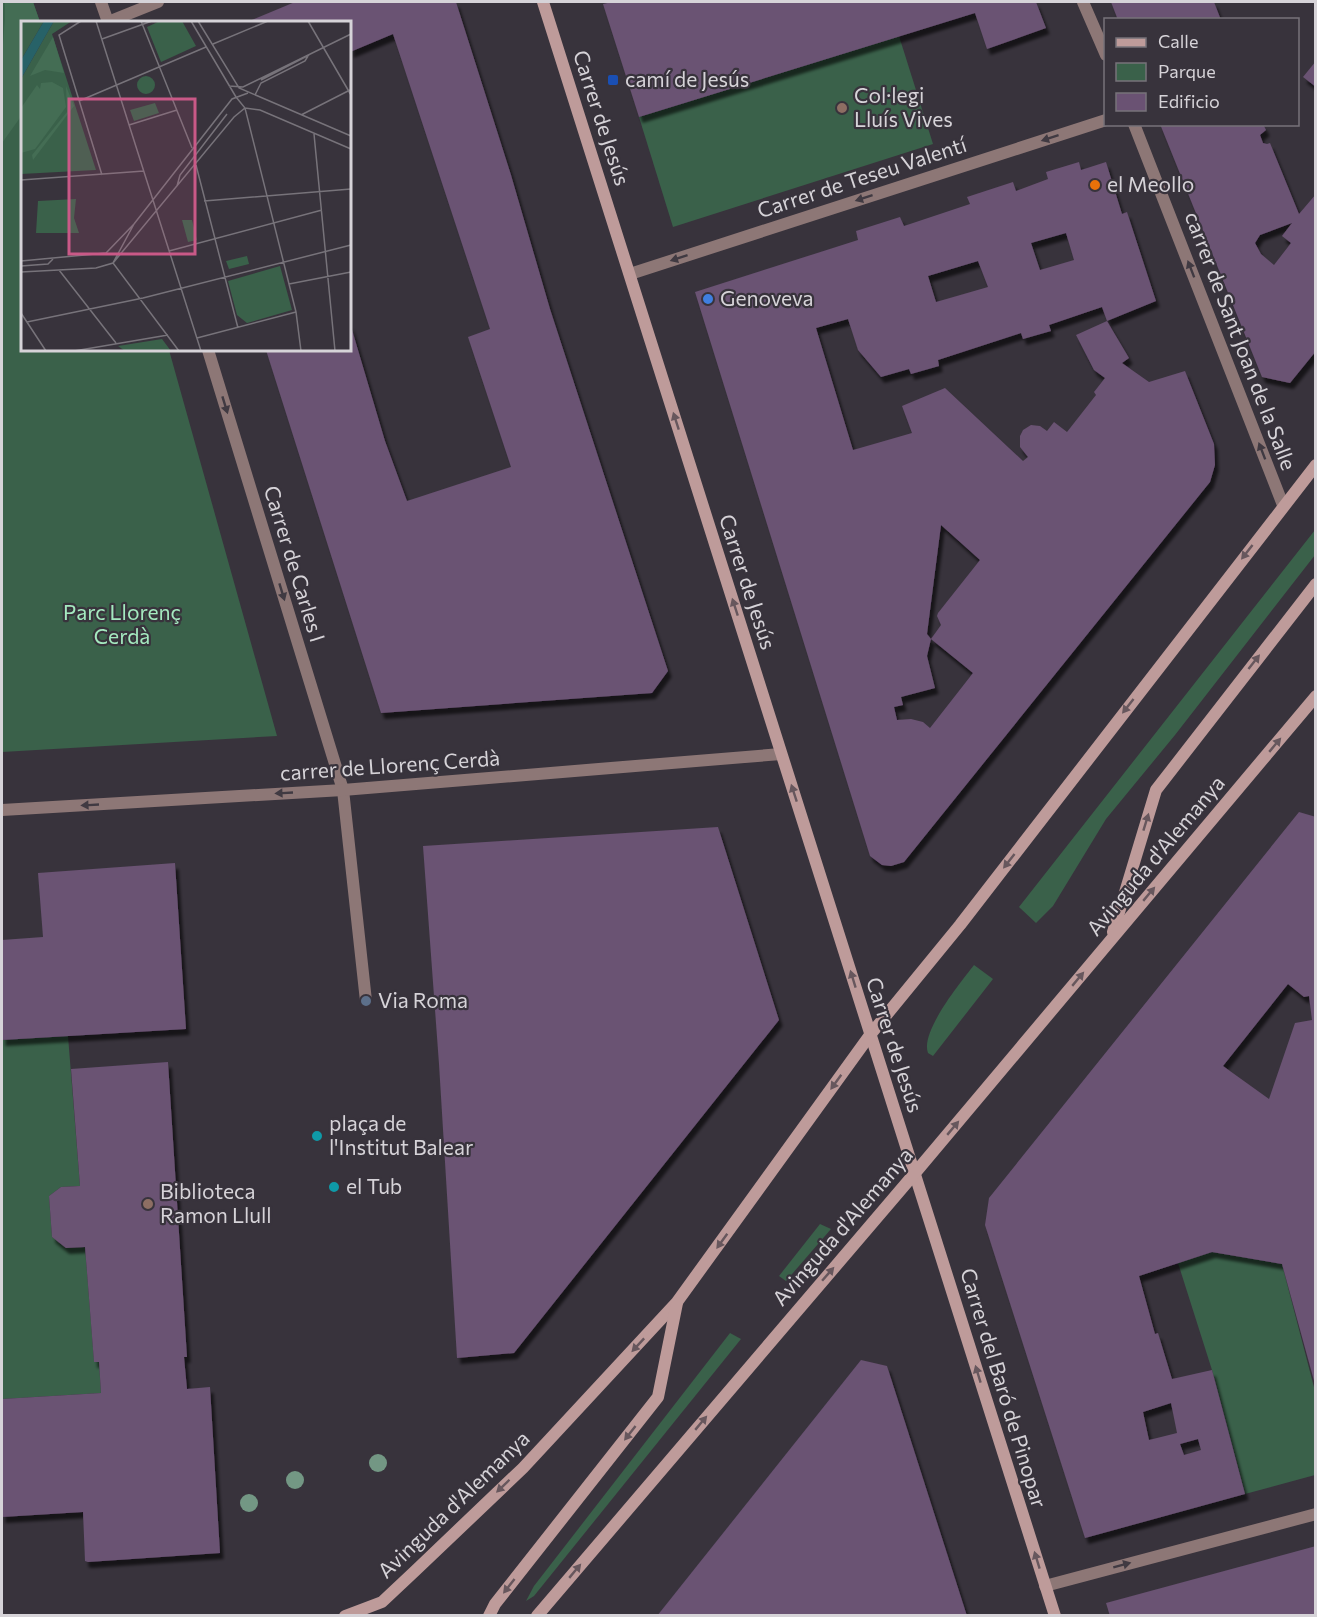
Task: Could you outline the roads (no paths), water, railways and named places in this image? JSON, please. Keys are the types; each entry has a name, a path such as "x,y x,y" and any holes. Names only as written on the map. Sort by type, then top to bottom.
{"main road":[{"name":"Carrer de Jesús","path":"543,2 915,1173"},
{"name":"Avinguda d'Alemanya","path":"345,1616 382,1602 415,1571 523,1468 677,1302 870,1035 960,925 1316,465"},
{"path":"1111,939 1156,790 1316,584"},
{"name":"Avinguda d'Alemanya","path":"537,1616 915,1173 1316,696"},
{"name":"Carrer del Baró de Pinopar","path":"915,1173 1055,1616"},
{"name":"Avinguda d'Alemanya","path":"489,1616 495,1604 658,1397 677,1302"}],"street":[{"path":"101,2 108,21"},
{"path":"110,21 158,2"},
{"path":"1083,2 1104,50"},
{"name":"Carrer de Teseu Valentí","path":"630,274 1104,121"},
{"name":"carrer de Sant Joan de la Salle","path":"1135,126 1283,506"},
{"name":"Carrer de Carles I","path":"208,351 343,790 366,1001"},
{"name":"carrer de Llorenç Cerdà","path":"2,810 343,790 781,754"},
{"path":"1045,1586 1316,1514"}],"place":[{"name":"camí de Jesús","path":"613,80"},
{"name":"Col·legi Lluís Vives","path":"842,108"},
{"name":"el Meollo","path":"1095,185"},
{"name":"Genoveva","path":"708,299"},
{"name":"Via Roma","path":"366,1001"},
{"name":"plaça de l'Institut Balear","path":"317,1136"},
{"name":"el Tub","path":"334,1187"},
{"name":"Biblioteca Ramon Llull","path":"148,1204"}],"park label":[{"name":"Parc Llorenç Cerdà","path":"122,625"}]}
